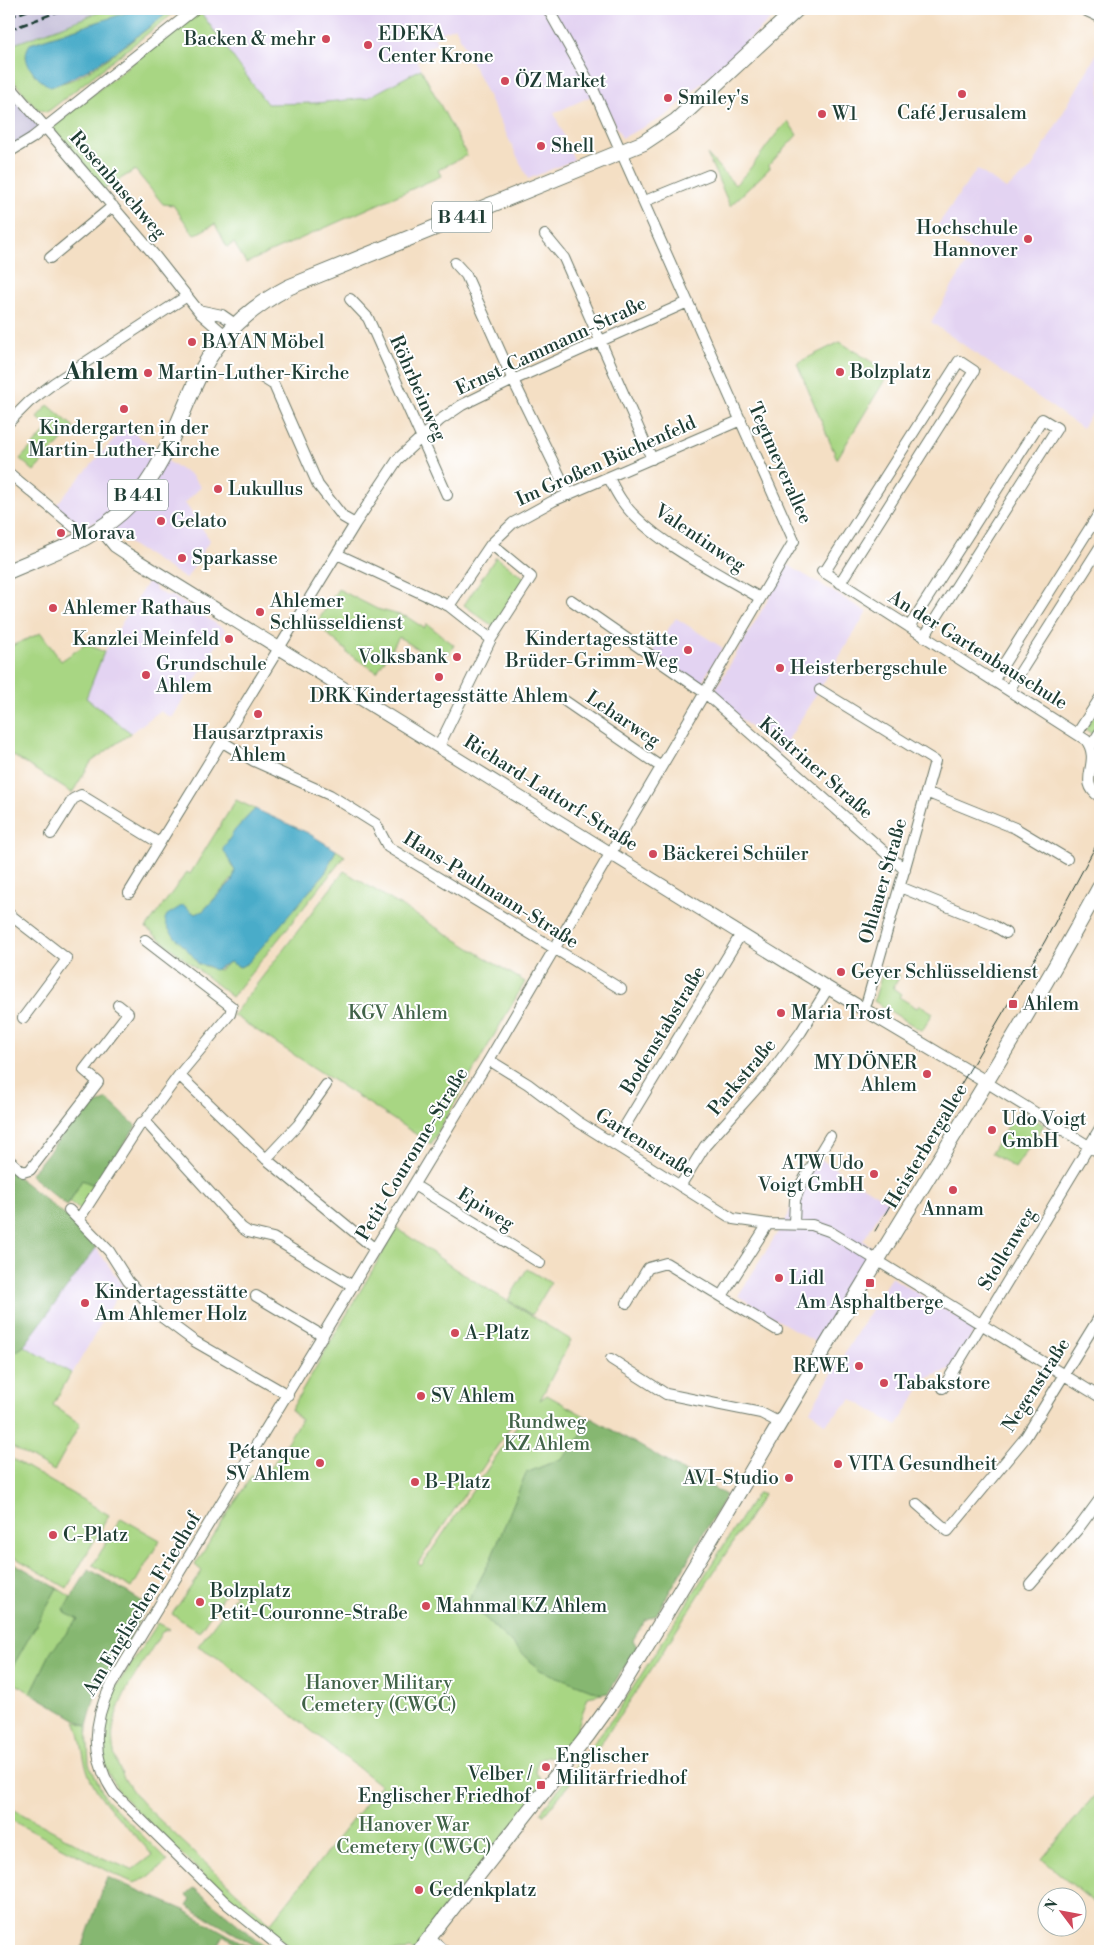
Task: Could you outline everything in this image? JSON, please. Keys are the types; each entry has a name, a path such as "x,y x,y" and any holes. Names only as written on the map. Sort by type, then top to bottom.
{"main road":[{"name":"B 441","path":"9,571 60,550 101,529 132,503 155,473 198,378 230,329 264,302 289,287 643,142 671,125 797,9"},
{"path":"1087,9 1100,14"},
{"name":"Heisterbergallee","path":"419,1951 612,1702 1048,980 1100,886"}],"street":[{"path":"9,152 45,127 195,9"},
{"name":"Tegtmeyerallee","path":"548,9 594,91 742,420 794,541 610,852"},
{"name":"Rosenbuschweg","path":"9,85 113,206 198,310 230,329"},
{"path":"645,202 709,175"},
{"path":"50,258 113,206"},
{"path":"545,235 564,258 652,459"},
{"path":"455,263 466,275 513,380 569,494"},
{"path":"9,422 29,402 54,382 187,296"},
{"name":"Röhrbeinweg","path":"350,299 368,318 448,495"},
{"name":"Ernst-Cammann-Straße","path":"129,893 355,524 398,459 421,436 462,405 513,380 688,302"},
{"path":"198,310 222,315 230,329"},
{"path":"840,583 879,522 974,371 959,361 863,511 879,522"},
{"path":"255,373 274,385 318,486 344,517 355,524"},
{"path":"930,406 945,417"},
{"path":"909,626 1042,418 1058,428 924,636"},
{"name":"Im Großen Büchenfeld","path":"449,606 492,544 513,522 569,494 742,420"},
{"path":"1014,462 1029,472"},
{"path":"9,473 74,527"},
{"name":"Valentinweg","path":"609,478 623,502 645,525 669,543 760,598"},
{"name":"An der Gartenbauschule","path":"863,511 823,572 1077,734 1091,746"},
{"path":"993,681 1099,515"},
{"name":"Richard-Lattorf-Straße","path":"101,529 115,546 828,988 986,1082"},
{"path":"439,746 491,639 531,577 492,544"},
{"path":"1009,690 1100,547"},
{"path":"337,554 449,606 491,639"},
{"path":"946,567 962,576"},
{"name":"Küstriner Straße","path":"571,600 705,693 905,870"},
{"path":"1031,622 1046,632"},
{"name":"Ohlauer Straße","path":"820,690 935,761 867,1002 863,1009"},
{"path":"1077,734 1100,698"},
{"name":"Leharweg","path":"565,701 661,767"},
{"path":"1100,732 1091,746 1094,755 1089,781 1094,792 1100,797"},
{"name":"Hans-Paulmann-Straße","path":"221,741 254,760 330,795 376,824 388,847 621,989"},
{"path":"926,792 1015,828 1067,859"},
{"path":"51,834 73,799 81,795 159,843"},
{"name":"Petit-Couronne-Straße","path":"241,1472 489,1060 610,852"},
{"path":"900,887 991,924 1006,934"},
{"path":"9,914 67,959 23,1018"},
{"name":"Bodenstabstraße","path":"614,1144 741,934"},
{"path":"79,1219 141,1123 145,1122 179,1074 230,1014 232,1007 146,940"},
{"name":"Parkstraße","path":"680,1186 706,1146 772,1072 801,1032 828,988"},
{"path":"9,1160 23,1172 30,1170 98,1082 84,1070 128,1013 118,1006"},
{"name":"Gartenstraße","path":"489,1060 528,1084 577,1121 733,1219 768,1224 794,1223 812,1225 830,1231 878,1261"},
{"path":"179,1074 266,1159 375,1249"},
{"path":"986,1082 1100,1153"},
{"path":"266,1159 298,1125 326,1086"},
{"path":"145,1122 242,1228 248,1232 273,1238 353,1286"},
{"name":"Stollenweg","path":"943,1388 1100,1128"},
{"path":"794,1223 795,1200 801,1184 830,1136"},
{"name":"Epiweg","path":"414,1184 540,1263"},
{"path":"69,1210 109,1251 128,1281 159,1314 194,1341 288,1395"},
{"path":"722,1296 768,1224"},
{"path":"878,1261 1100,1397"},
{"path":"627,1303 648,1268 666,1263 777,1330"},
{"path":"256,1296 324,1336"},
{"name":"Negenstraße","path":"917,1504 948,1531 1025,1438 1100,1316"},
{"path":"611,1359 666,1394 761,1413 780,1423"},
{"name":"Am Englischen Friedhof","path":"241,1472 110,1687 100,1709 96,1744 99,1767 114,1793 226,1903 286,1951"},
{"path":"1030,1584 1078,1529 1100,1499"},
{"path":"429,1939 443,1951"}],"shaded area":[{"path":"9,9 108,9 9,46"},
{"path":"198,9 782,9 666,116 622,138 591,78 596,94 554,113 574,160 528,179 455,27 434,36 437,43 414,56 421,69 367,98 316,103 267,104"},
{"name":"Hochschule Hannover","path":"1100,48 1100,402 1082,428 931,322 973,252 937,226 977,169 1006,189 1031,169"},
{"path":"9,91 42,130 9,152"},
{"path":"125,427 157,449 170,463 191,475 201,487 185,503 210,540 186,579 95,522 80,527 55,506"},
{"name":"Heisterbergschule","path":"788,565 867,612 780,753 716,697 714,692"},
{"name":"Grundschule Ahlem","path":"148,581 156,587 155,589 169,597 171,595 226,630 172,718 160,711 131,733 86,698 104,652"},
{"name":"Kindertagesstätte Brüder-Grimm-Weg","path":"676,618 723,648 701,683 696,682 652,652"},
{"path":"815,1156 887,1201 863,1241 875,1249 818,1344 738,1296 788,1216 797,1184"},
{"name":"Kindertagesstätte Am Ahlemer Holz","path":"96,1248 123,1286 72,1374 24,1346"},
{"path":"891,1277 976,1328 954,1367 926,1379 897,1426 852,1399 825,1424 810,1410"}],"green space":[{"path":"108,9 138,9 30,44 26,57 35,76 58,83 72,80 101,63 173,9 179,9 50,110 46,112 36,108 9,75 9,46"},
{"path":"199,10 267,104 316,103 367,98 421,69 467,155 438,170 441,176 246,263 234,243 227,247 215,224 194,235 173,205 163,204 135,170 104,189 52,127"},
{"path":"788,121 797,135 769,165 770,168 730,206 707,154 735,185"},
{"path":"840,342 889,373 837,459 797,363"},
{"path":"48,405 74,427 34,471 20,459 49,428 37,417"},
{"path":"496,557 526,579 494,627 464,605"},
{"path":"338,589 377,609 407,617 424,628 427,624 454,645 449,654 440,649 433,659 399,637 377,672 347,653 316,624"},
{"path":"41,633 61,661 86,644 104,652 86,698 131,733 91,762 72,793 9,753 9,647"},
{"path":"1100,704 1100,728 1095,736 1085,729"},
{"path":"236,800 255,809 235,830 231,866 236,871 234,877 203,911 195,914 191,911 169,929 194,955 198,964 219,970 230,962 240,967 244,965 325,873 336,850 345,856 232,997 146,928 187,872 190,874"},
{"name":"KGV Ahlem","path":"344,871 525,982 431,1144 233,1015"},
{"path":"884,967 900,976 893,988 901,994 899,997 917,1008 920,1005 933,1013 922,1031 874,1001"},
{"path":"107,1099 136,1126 96,1186 82,1180 67,1206 30,1175 81,1112"},
{"path":"1019,1109 1044,1125 1015,1168 991,1153"},
{"path":"9,1170 77,1225 96,1248 24,1346 9,1357"},
{"path":"82,1180 96,1186 81,1211 70,1202"},
{"path":"397,1228 455,1269 571,1340 540,1400 547,1395 590,1419 578,1441 563,1458 526,1473 490,1561 468,1602 540,1670 602,1694 588,1697 575,1735 557,1759 547,1756 538,1760 536,1773 545,1783 414,1951 409,1949 406,1951 295,1951 229,1900 119,1793 106,1769 100,1743 104,1711 114,1690 158,1623 170,1629 162,1632 122,1700 115,1720 113,1739 116,1760 126,1781 144,1805 270,1924 380,1785 223,1661 198,1646 236,1595 228,1589 199,1632 172,1614 202,1571 195,1565 252,1475 263,1481 301,1419 291,1410","holes":["513,1423 517,1426 421,1566 418,1563"]},
{"path":"527,1269 551,1283 532,1315 508,1300"},
{"path":"24,1346 71,1373 53,1405 80,1424 54,1471 9,1445 9,1357"},
{"path":"591,1418 726,1495 656,1615 645,1620 633,1640 637,1647 608,1693 602,1694 540,1670 468,1602 490,1561 526,1473 563,1458 578,1441"},
{"name":"C-Platz","path":"9,1457 109,1515 67,1588 9,1554"},
{"path":"757,1493 764,1494 649,1673 595,1752 544,1815 541,1812 618,1711"},
{"path":"121,1518 160,1540 132,1588 93,1565"},
{"path":"9,1560 57,1588 9,1673"},
{"path":"89,1569 148,1605 95,1696 87,1726 31,1693 51,1652 78,1619 67,1614 64,1609"},
{"path":"57,1588 71,1597 64,1609 67,1614 79,1618 51,1652 31,1693 9,1680 9,1673"},
{"path":"75,1721 87,1726 89,1764 106,1799 168,1861 147,1878 134,1883 9,1819 9,1807 103,1858 132,1870 152,1855 97,1791 88,1773"},
{"path":"1094,1796 1100,1801 1100,1908 1086,1896 1086,1888 1076,1888 1042,1859"},
{"path":"107,1877 184,1910 257,1951 248,1951 224,1935 215,1951 81,1951"},
{"path":"194,1888 270,1951 256,1946 187,1906 191,1900 186,1895"}],"water":[{"path":"138,9 173,9 115,52 68,80 51,87 40,80 31,69 26,57 30,44"},
{"path":"255,809 308,833 336,850 325,873 248,963 240,967 230,962 214,970 208,966 198,964 195,958 174,936 166,925 165,919 167,915 183,905 195,914 203,911 232,881 235,871 223,849 235,830"}],"waterway":[{"path":"9,362 14,367"}],"tram line":[{"path":"875,1231 1045,941 1100,838"}],"railway":[{"path":"9,17 32,9"},
{"path":"9,30 65,9"}],"place":[{"name":"Backen & mehr","path":"326,39"},
{"name":"EDEKA Center Krone","path":"368,45"},
{"name":"ÖZ Market","path":"505,81"},
{"name":"Café Jerusalem","path":"962,94"},
{"name":"Smiley's","path":"668,98"},
{"name":"W1","path":"822,114"},
{"name":"Shell","path":"541,146"},
{"name":"Hochschule Hannover","path":"1028,239"},
{"name":"BAYAN Möbel","path":"192,342"},
{"name":"Bolzplatz","path":"840,372"},
{"name":"Martin-Luther-Kirche","path":"148,373"},
{"name":"Kindergarten in der Martin-Luther-Kirche","path":"124,409"},
{"name":"Lukullus","path":"218,489"},
{"name":"Gelato","path":"161,521"},
{"name":"Morava","path":"61,533"},
{"name":"Sparkasse","path":"182,558"},
{"name":"Ahlemer Rathaus","path":"53,608"},
{"name":"Ahlemer Schlüsseldienst","path":"260,612"},
{"name":"Kanzlei Meinfeld","path":"229,639"},
{"name":"Kindertagesstätte Brüder-Grimm-Weg","path":"688,650"},
{"name":"Volksbank","path":"457,657"},
{"name":"Heisterbergschule","path":"780,668"},
{"name":"Grundschule Ahlem","path":"146,675"},
{"name":"DRK Kindertagesstätte Ahlem","path":"439,677"},
{"name":"Hausarztpraxis Ahlem","path":"258,714"},
{"name":"Bäckerei Schüler","path":"653,854"},
{"name":"Geyer Schlüsseldienst","path":"841,972"},
{"name":"Ahlem","path":"1013,1004"},
{"name":"Maria Trost","path":"781,1013"},
{"name":"MY DÖNER Ahlem","path":"927,1074"},
{"name":"Udo Voigt GmbH","path":"992,1130"},
{"name":"ATW Udo Voigt GmbH","path":"874,1174"},
{"name":"Annam","path":"953,1190"},
{"name":"Lidl","path":"779,1278"},
{"name":"Am Asphaltberge","path":"870,1283"},
{"name":"Kindertagesstätte Am Ahlemer Holz","path":"85,1303"},
{"name":"A-Platz","path":"455,1333"},
{"name":"REWE","path":"859,1366"},
{"name":"Tabakstore","path":"884,1383"},
{"name":"SV Ahlem","path":"421,1396"},
{"name":"Pétanque SV Ahlem","path":"320,1463"},
{"name":"VITA Gesundheit","path":"838,1464"},
{"name":"AVI-Studio","path":"789,1478"},
{"name":"B-Platz","path":"415,1482"},
{"name":"C-Platz","path":"53,1535"},
{"name":"Bolzplatz Petit-Couronne-Straße","path":"200,1602"},
{"name":"Mahnmal KZ Ahlem","path":"426,1606"},
{"name":"Englischer Militärfriedhof","path":"546,1767"},
{"name":"Velber / Englischer Friedhof","path":"541,1785"},
{"name":"Gedenkplatz","path":"419,1890"}],"district":[{"name":"Ahlem","path":"101,372"}],"park label":[{"name":"Rundweg KZ Ahlem","path":"547,1433"},
{"name":"Hanover Military Cemetery (CWGC)","path":"379,1694"},
{"name":"Hanover War Cemetery (CWGC)","path":"414,1836"}]}
